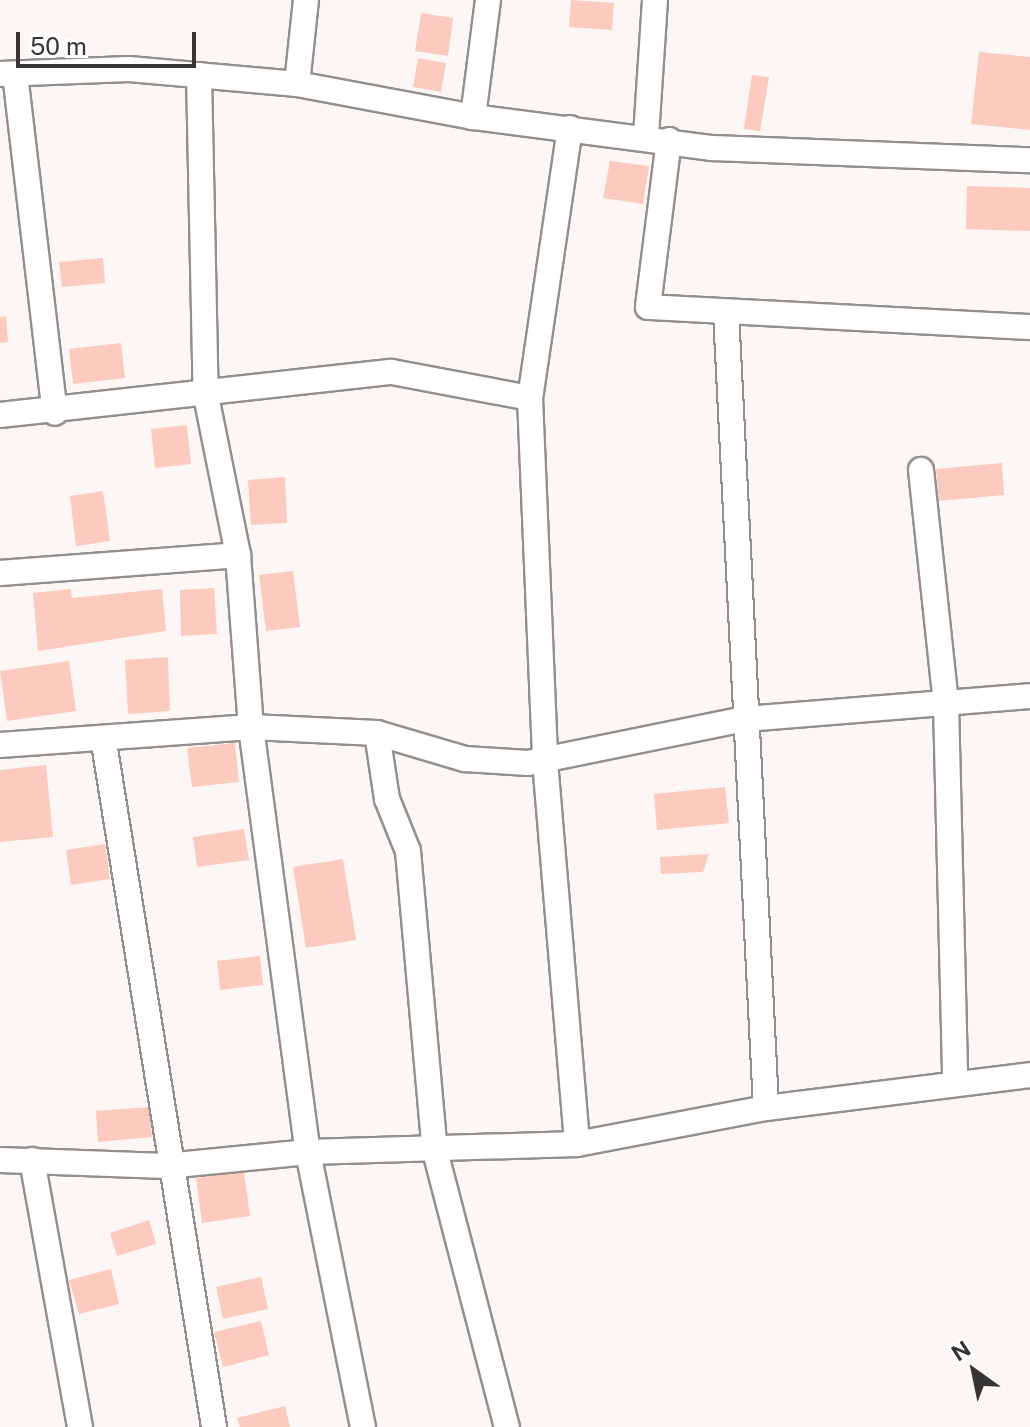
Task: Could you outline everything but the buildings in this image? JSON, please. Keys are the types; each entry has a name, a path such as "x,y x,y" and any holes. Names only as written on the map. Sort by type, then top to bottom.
{"street":[{"path":"297,84 306,0"},
{"path":"473,117 488,0"},
{"path":"655,0 658,138 648,307 1030,327"},
{"path":"55,413 8,74 199,75 297,84 473,117 658,138 712,148 1030,160"},
{"path":"199,75 206,396 238,555 251,727 308,1152 363,1427"},
{"path":"570,128 530,398 545,761 577,1144"},
{"path":"726,312 766,1108"},
{"path":"0,415 55,413 392,372 530,398"},
{"path":"921,470 946,703 955,1083"},
{"path":"0,573 238,555"},
{"path":"0,745 104,743 251,727 377,733 465,759 545,761 745,719 1030,696"},
{"path":"377,733 387,799 408,851 435,1151 507,1427"},
{"path":"104,743 166,1166 214,1427"},
{"path":"0,1160 166,1166 308,1152 435,1151 577,1144 766,1108 1030,1075"},
{"path":"32,1160 80,1427"}]}
